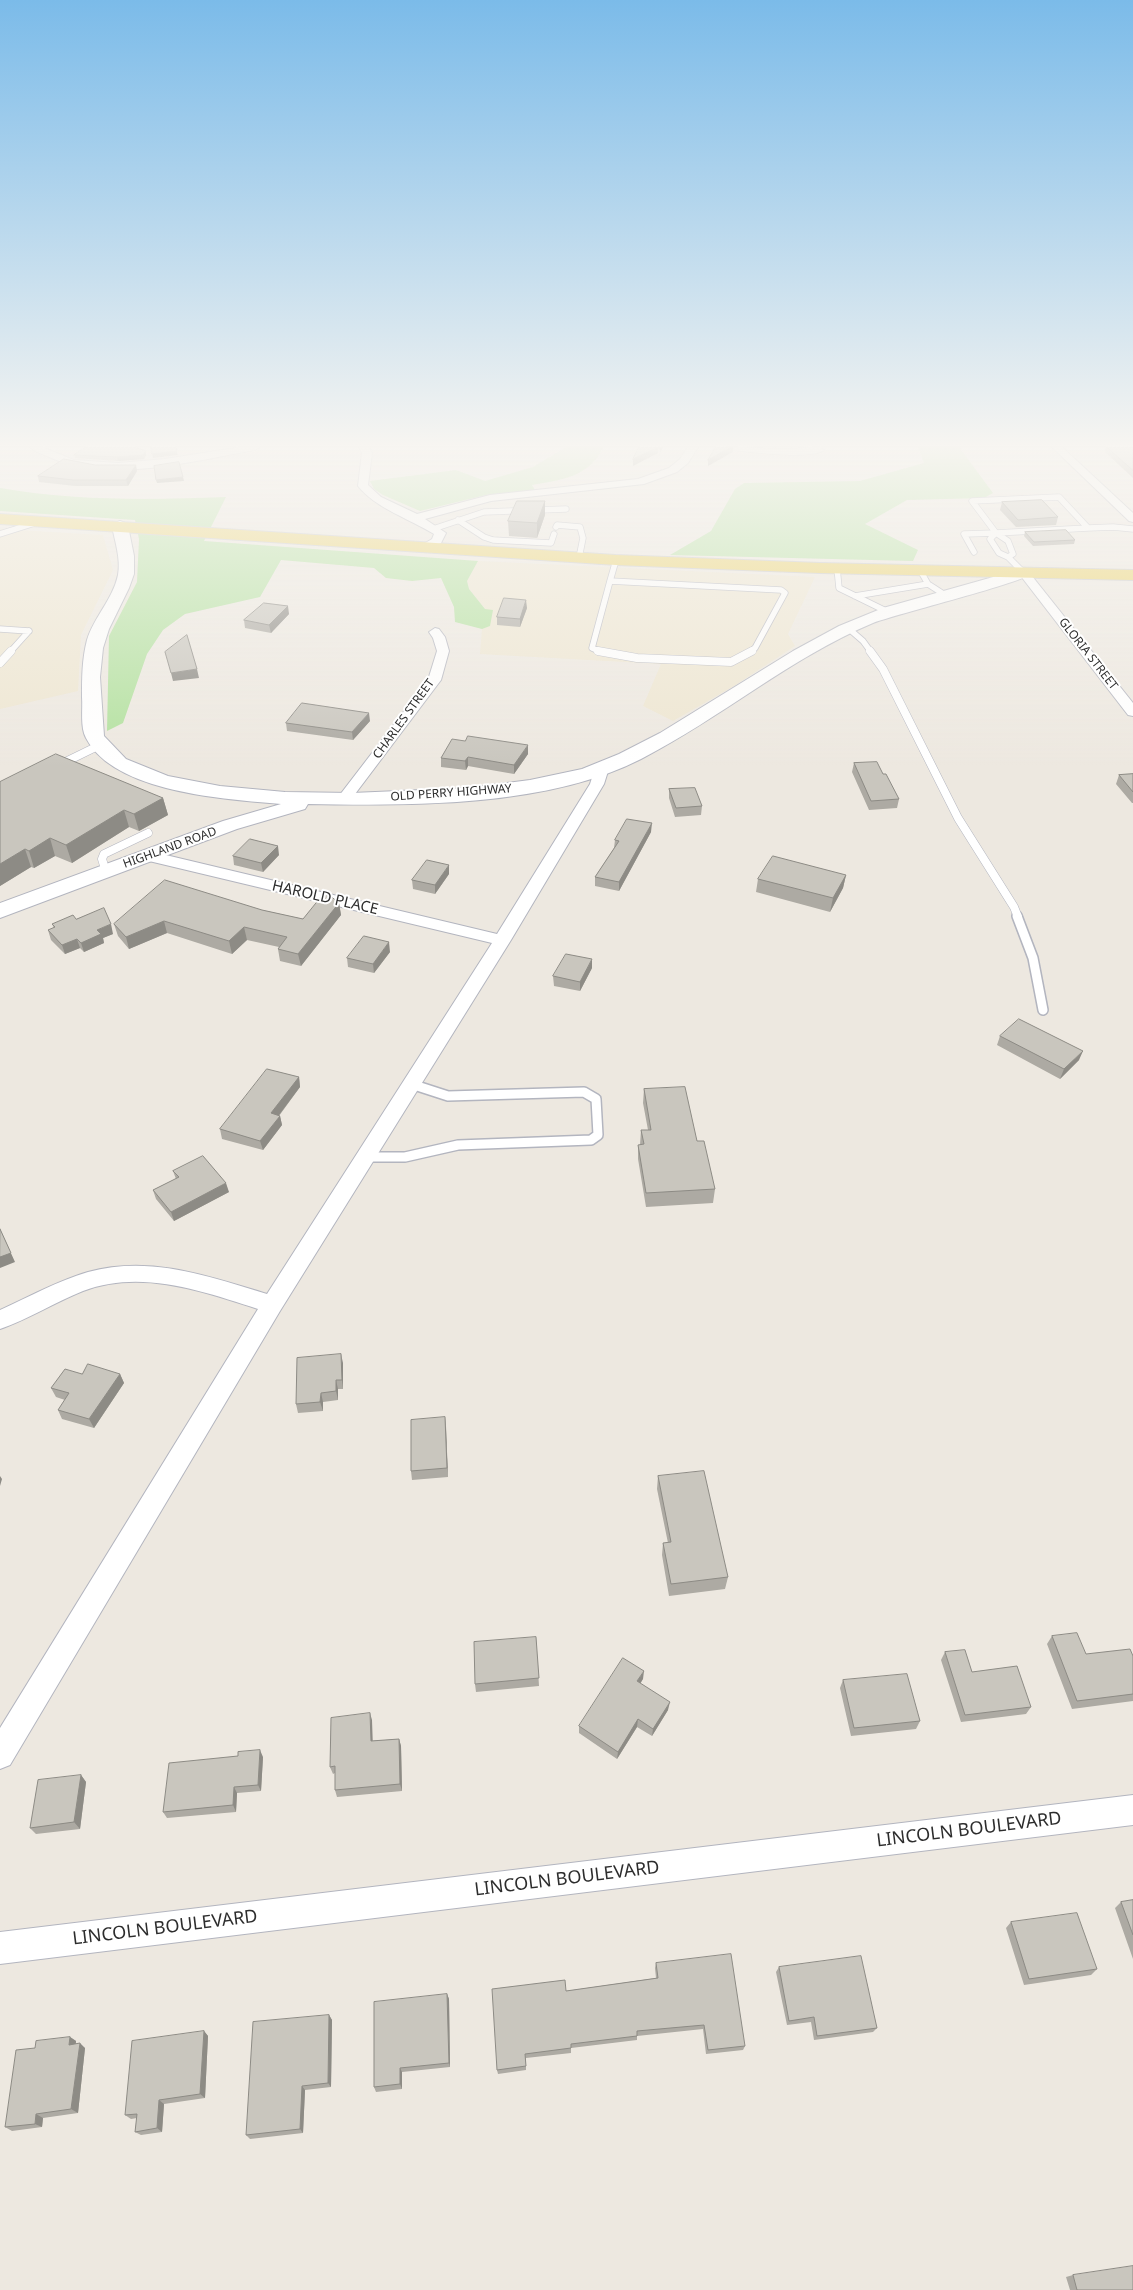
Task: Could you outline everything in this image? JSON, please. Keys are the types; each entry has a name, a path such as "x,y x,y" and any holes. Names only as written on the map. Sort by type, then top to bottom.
{"main road":[{"path":"527,554 616,560 837,568 924,577 1024,572 1133,575"}],"street":[{"name":"OLD PERRY HIGHWAY","path":"124,554 126,572 122,587 99,631 91,667 93,729 95,738 100,745 119,763 142,775 172,784 237,794 344,799 479,792 554,781 594,771 633,756 848,628 888,612 945,595 990,585 1024,572"},
{"name":"GLORIA STREET","path":"1024,572 1133,712"},
{"name":"CHARLES STREET","path":"344,799 434,680 443,651 439,637 435,632"},
{"path":"0,1755 272,1305 502,940 596,784 594,771"},
{"path":"230,826 235,811 237,794"},
{"name":"HIGHLAND ROAD","path":"0,911 230,826 296,806 344,799"},
{"name":"HAROLD PLACE","path":"148,856 502,940"},
{"path":"0,1320 87,1281 118,1274 142,1272 168,1274 192,1280 272,1305"},
{"name":"LINCOLN BOULEVARD","path":"0,1948 1133,1810"}],"lane":[{"path":"579,558 580,554"},
{"path":"1001,554 1008,557 1024,572"},
{"path":"1008,557 1013,554"},
{"path":"610,581 771,588 785,593 755,648 746,655 731,662 621,656 598,652 592,648 610,581 616,560"},
{"path":"837,568 839,588 888,612"},
{"path":"855,596 924,577 945,595"},
{"path":"848,628 863,641 883,669 958,818 1014,907 1033,958 1043,1010"},
{"path":"0,629 29,631 0,663"},
{"path":"50,769 100,745"},
{"path":"106,872 102,860 104,854 148,833"},
{"path":"365,1157 405,1157 458,1145 591,1140 598,1136 596,1099 584,1092 448,1096 411,1084"}],"shaded area":[{"path":"0,554 108,554 113,570 81,635 78,691 0,709"},
{"path":"478,561 815,577 788,634 795,646 734,686 673,721 643,706 661,664 480,654 482,629 490,626 485,609 469,589 467,581"}],"green space":[{"path":"138,554 380,554 478,561 467,581 469,589 485,609 493,610 490,626 482,629 455,622 454,607 441,578 412,581 386,578 374,568 281,560 260,597 185,614 163,630 147,654 123,723 107,731 109,636 137,582"},
{"path":"672,554 916,554 913,561 670,555"}],"building":[{"path":"504,598 526,600 520,619 497,617"},
{"path":"264,603 288,606 269,625 244,620"},
{"path":"187,635 197,669 171,673 165,652"},
{"path":"302,703 369,713 352,732 286,723"},
{"path":"468,736 528,745 514,765 468,757 465,761 441,758 452,739 465,741"},
{"path":"56,754 163,798 134,814 124,810 66,845 50,838 29,851 25,849 0,864 0,782"},
{"path":"877,762 883,774 886,774 899,799 871,801 854,763"},
{"path":"1133,774 1133,792 1119,775"},
{"path":"695,788 702,806 676,808 669,789"},
{"path":"627,819 652,823 619,882 595,877 619,841 615,840"},
{"path":"250,839 278,846 261,863 233,856"},
{"path":"773,856 846,875 833,898 758,879"},
{"path":"427,860 449,865 435,885 412,880"},
{"path":"165,880 262,910 303,919 324,893 339,903 298,954 278,949 287,937 244,927 229,941 164,921 126,937 114,924"},
{"path":"104,908 111,924 97,930 101,934 81,943 77,939 62,945 48,930 55,927 52,924 73,915 76,919"},
{"path":"364,936 389,942 373,964 347,958"},
{"path":"566,954 592,959 580,982 553,976"},
{"path":"1019,1019 1083,1051 1064,1069 1000,1036"},
{"path":"267,1069 299,1077 271,1113 280,1116 260,1141 220,1129"},
{"path":"685,1087 697,1141 704,1141 715,1189 646,1193 638,1145 644,1144 641,1130 651,1130 644,1089"},
{"path":"203,1156 226,1183 171,1212 153,1190 179,1177 173,1171"},
{"path":"0,1229 11,1253 0,1257"},
{"path":"341,1354 342,1380 336,1380 336,1391 321,1393 320,1402 296,1404 297,1358"},
{"path":"88,1364 120,1374 89,1419 58,1410 69,1393 51,1388 65,1369 82,1374"},
{"path":"445,1417 447,1468 411,1471 411,1420"},
{"path":"704,1471 728,1577 671,1584 663,1543 671,1542 658,1476"},
{"path":"1077,1633 1086,1654 1130,1649 1133,1656 1133,1694 1077,1701 1052,1636"},
{"path":"536,1637 539,1678 475,1684 474,1642"},
{"path":"965,1650 972,1672 1017,1666 1031,1707 965,1715 945,1652"},
{"path":"623,1658 644,1671 637,1681 670,1702 653,1729 638,1719 618,1752 579,1726"},
{"path":"907,1674 920,1721 854,1728 843,1680"},
{"path":"370,1713 371,1741 399,1739 400,1784 335,1790 335,1766 330,1767 331,1718"},
{"path":"260,1750 258,1785 234,1787 233,1805 163,1812 169,1763 238,1756 238,1752"},
{"path":"81,1775 74,1822 30,1828 38,1780"},
{"path":"1133,1900 1133,1935 1121,1902"},
{"path":"1077,1913 1097,1969 1029,1979 1011,1922"},
{"path":"731,1954 745,2046 708,2050 704,2025 637,2031 637,2036 571,2044 571,2048 525,2054 526,2066 497,2070 492,1989 565,1980 566,1991 658,1978 656,1963"},
{"path":"861,1956 877,2028 817,2036 814,2017 789,2021 779,1967"},
{"path":"447,1994 449,2063 400,2068 400,2084 374,2087 374,2002"},
{"path":"329,2015 328,2083 302,2086 300,2129 246,2135 253,2022"},
{"path":"204,2031 200,2094 159,2100 157,2128 135,2132 137,2114 125,2115 132,2041"},
{"path":"70,2037 69,2045 80,2043 71,2109 36,2114 35,2124 5,2127 16,2050 35,2048 36,2041"},
{"path":"1133,2266 1133,2290 1077,2290 1073,2275"}]}
